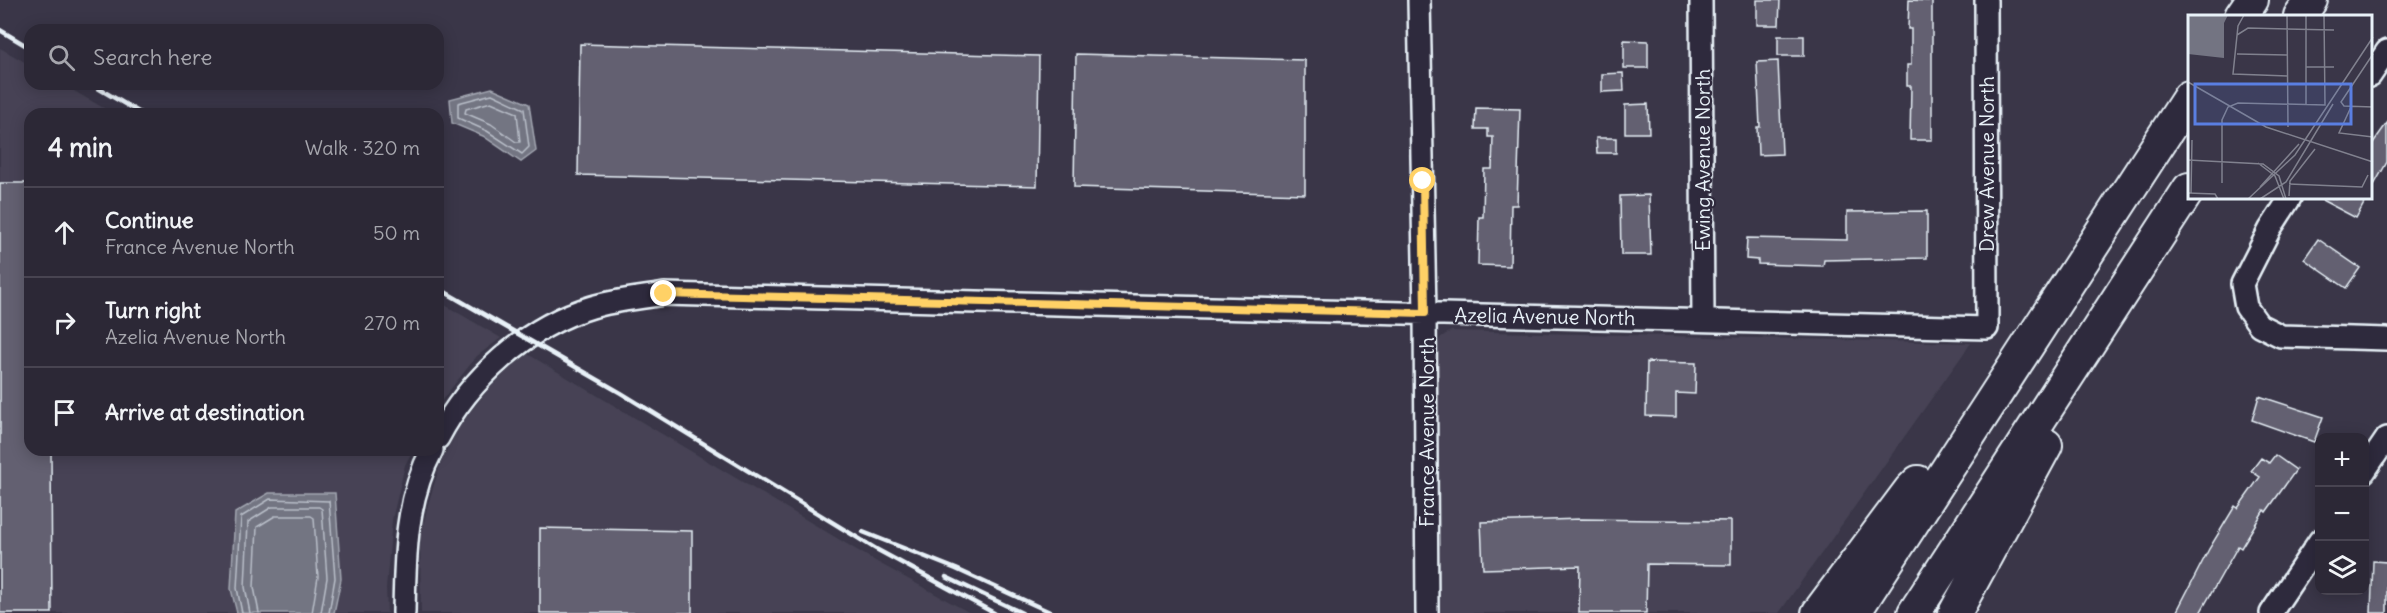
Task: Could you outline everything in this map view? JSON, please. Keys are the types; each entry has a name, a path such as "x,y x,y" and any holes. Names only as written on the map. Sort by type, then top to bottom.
{"highway":[{"path":"2242,15 2252,0"},
{"path":"2301,15 2310,0"},
{"path":"1854,613 2188,99"},
{"path":"1914,613 2188,191"},
{"path":"1955,613 2142,263"},
{"path":"1818,613 1910,490 1966,440"}],"street":[{"name":"France Avenue North","path":"1419,0 1425,313 1427,613"},
{"name":"Ewing Avenue North","path":"1701,0 1703,320"},
{"name":"Drew Avenue North","path":"1986,0 1987,328"},
{"path":"2372,73 2387,51"},
{"path":"2289,200 2270,229 2242,284 2246,307 2259,325 2281,336 2387,339"},
{"name":"Azelia Avenue North","path":"444,426 472,387 507,354 546,327 591,307 664,294 1987,328"},
{"path":"2369,465 2387,438"},
{"path":"404,613 405,548 415,492 430,456"},
{"path":"2271,613 2318,541"}],"shaded area":[{"path":"0,48 24,62 24,90 72,90 104,108 24,108 24,456 410,456 405,465 392,520 386,588 387,613 0,613"},
{"path":"444,305 501,338 477,356 444,397"},
{"path":"1451,331 1971,343 1779,613 1438,613 1435,348 1441,337"},
{"path":"526,353 877,562 970,613 421,613 420,538 442,459 462,422 492,385"}],"water":[{"path":"492,88 529,104 536,151 521,162 483,136 452,123 450,99"},
{"path":"269,493 335,493 341,579 334,613 237,613 231,589 235,513"}],"building":[{"path":"1757,0 1780,0 1779,25 1757,25"},
{"path":"1909,0 1932,1 1932,140 1910,140 1911,86 1907,86 1907,65 1911,65 1911,29 1908,29"},
{"path":"1778,36 1804,36 1804,56 1778,56"},
{"path":"1624,40 1648,41 1648,68 1624,68"},
{"path":"580,44 1039,56 1037,186 578,175"},
{"path":"1076,54 1305,60 1305,194 1074,187"},
{"path":"1778,61 1782,154 1758,155 1757,127 1760,127 1757,62"},
{"path":"1623,73 1624,91 1602,92 1602,74"},
{"path":"1648,104 1649,133 1625,133 1625,105"},
{"path":"1476,108 1520,109 1517,205 1511,205 1510,266 1478,265 1479,217 1483,217 1484,169 1492,169 1493,137 1488,137 1488,129 1475,129"},
{"path":"2387,123 2387,162 2372,188 2372,144"},
{"path":"1596,138 1616,138 1616,153 1597,153"},
{"path":"0,183 24,183 24,456 51,456 52,613 0,613"},
{"path":"1649,195 1651,255 1621,255 1620,196"},
{"path":"2322,200 2366,200 2356,218"},
{"path":"1927,211 1927,258 1824,260 1823,266 1758,264 1758,260 1746,259 1747,238 1847,240 1847,212"},
{"path":"2318,239 2360,268 2346,288 2304,259"},
{"path":"1647,362 1696,363 1695,394 1676,393 1676,417 1646,416"},
{"path":"2259,396 2323,417 2317,433 2315,433 2314,442 2252,420"},
{"path":"2275,455 2296,470 2266,512 2264,510 2241,548 2238,546 2200,613 2176,613 2209,549 2235,506 2238,508 2260,477 2251,471 2261,458 2269,463"},
{"path":"1581,519 1731,521 1731,565 1647,564 1646,613 1579,613 1580,566 1483,569 1481,522"},
{"path":"540,528 692,531 692,613 540,613"},
{"path":"2373,561 2387,562 2387,613 2371,613"}],"railway":[{"path":"0,30 24,44"},
{"path":"101,90 132,108"},
{"path":"444,291 621,393 876,549 994,613"},
{"path":"863,532 956,569 1052,613"},
{"path":"946,577 1022,613"}],"route":[{"path":"664,294 1425,313 1423,181"}]}
